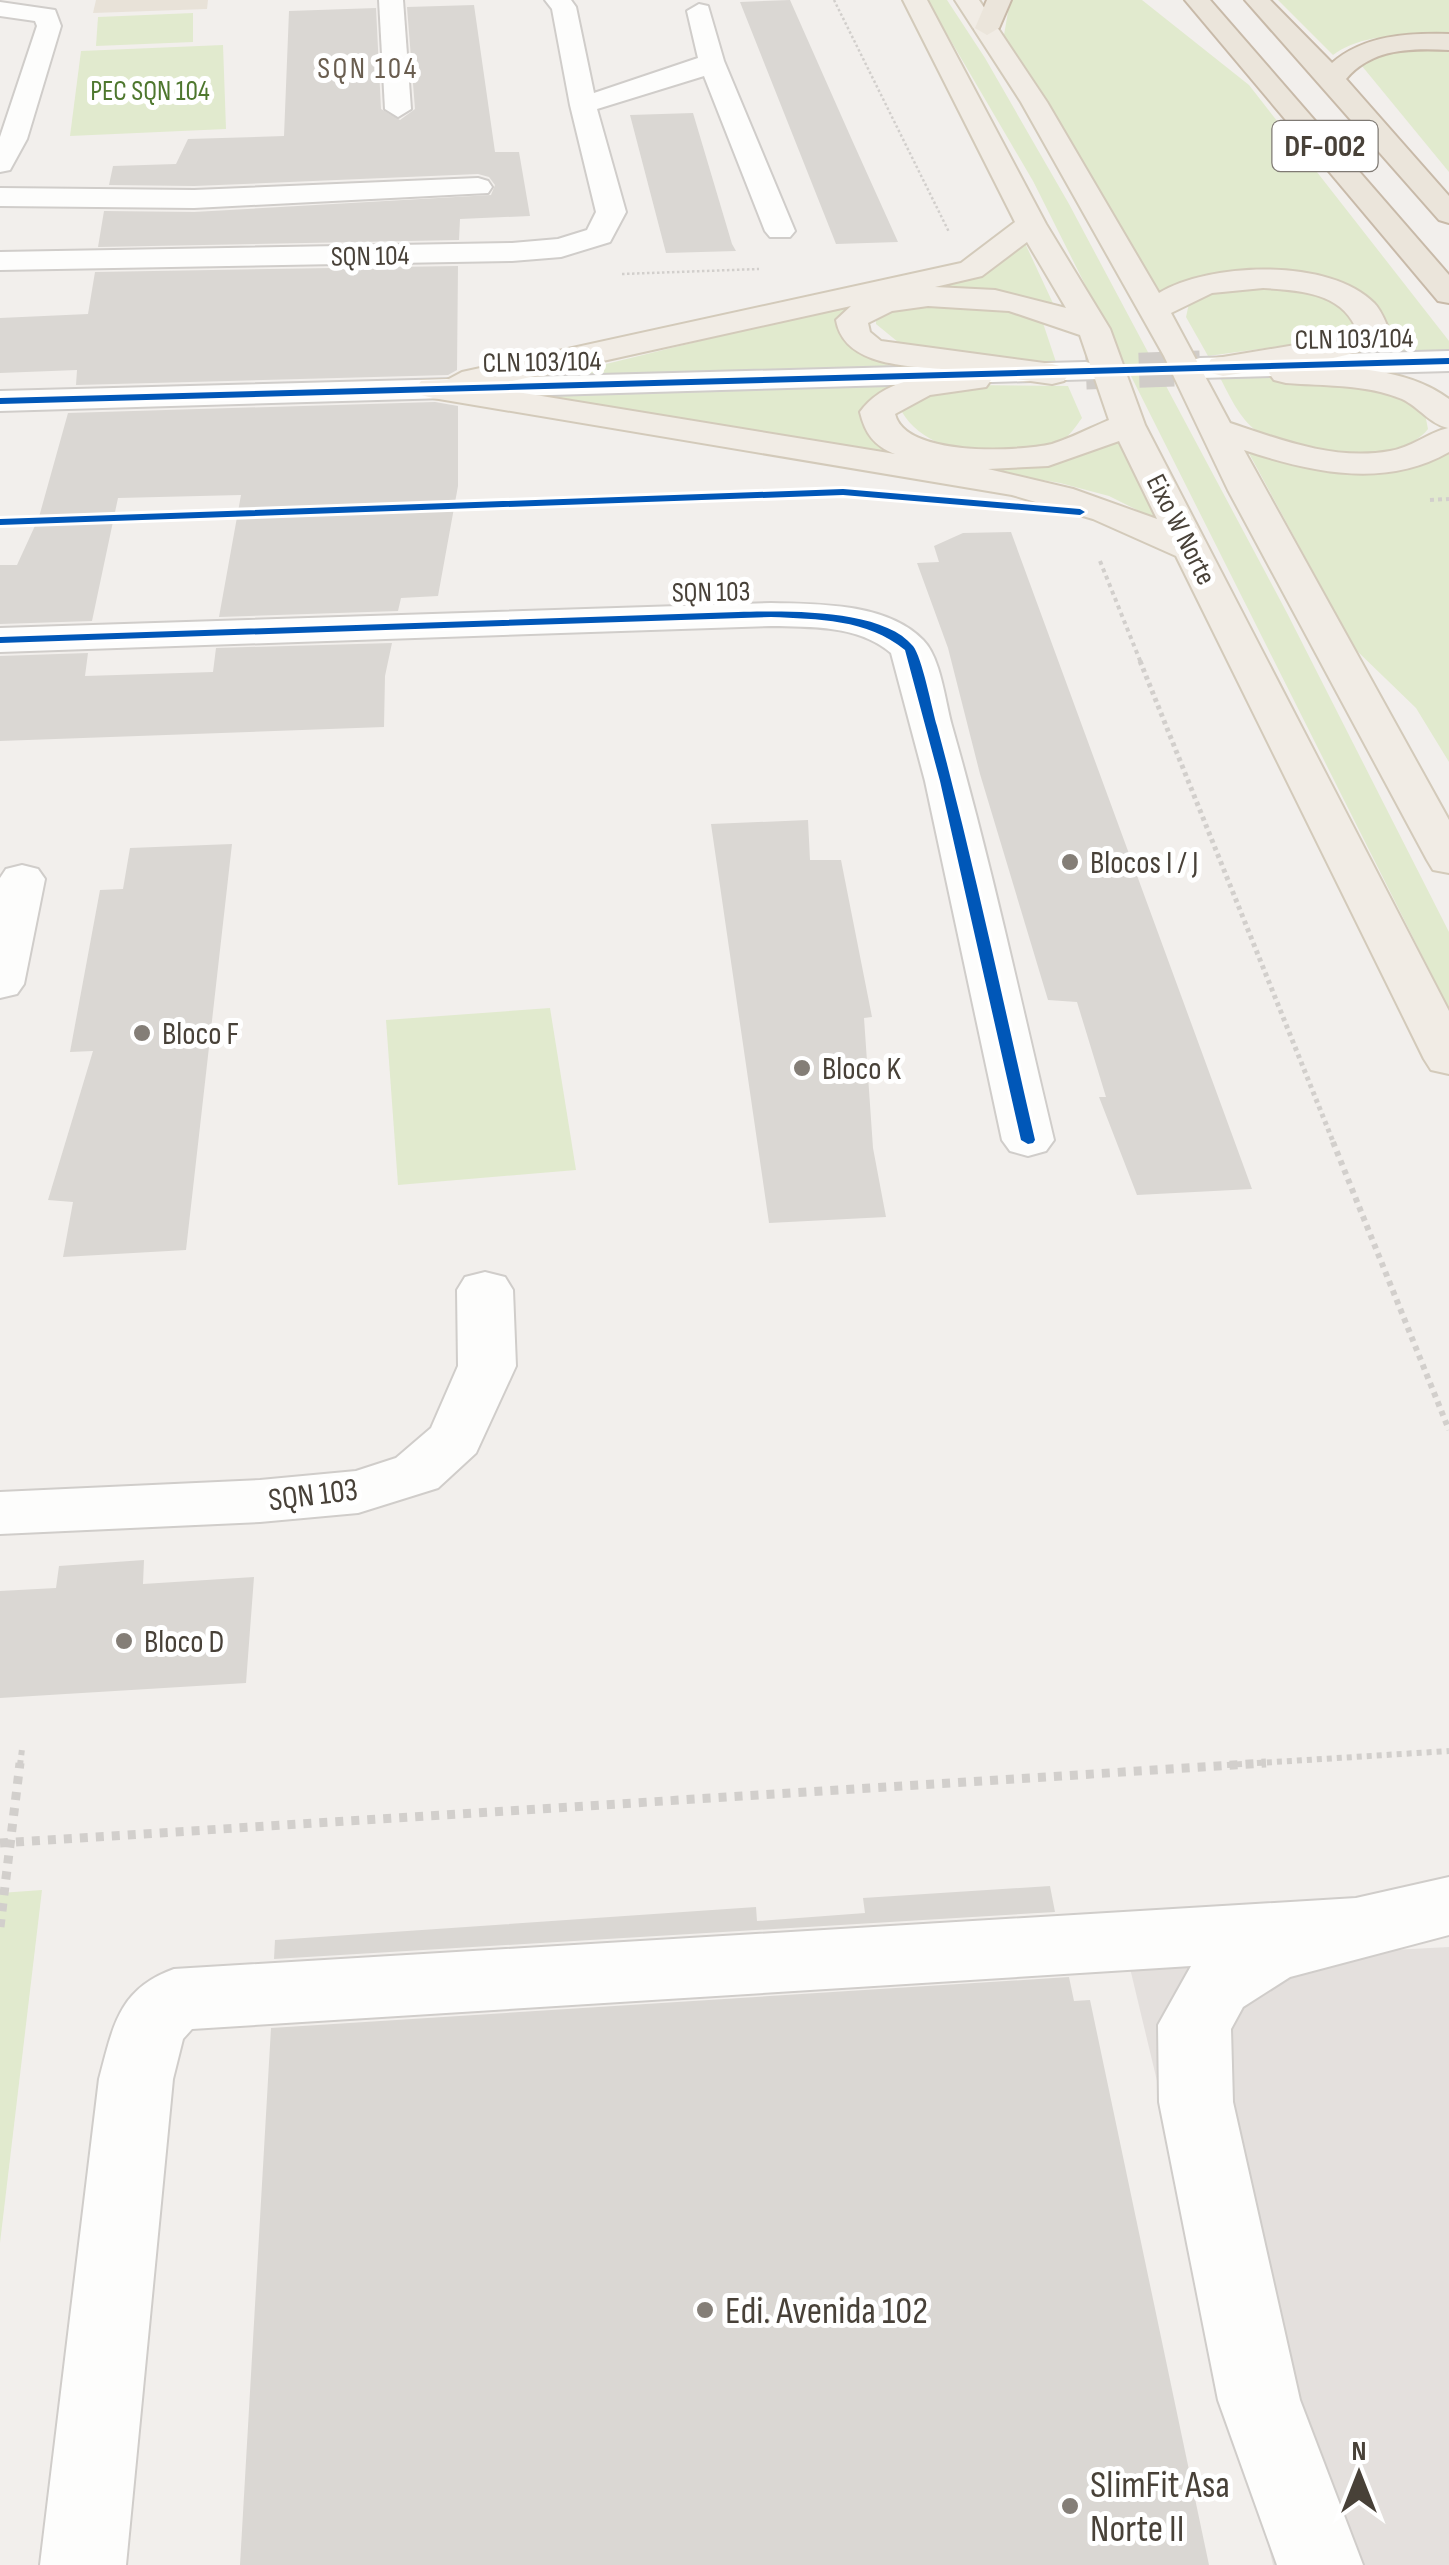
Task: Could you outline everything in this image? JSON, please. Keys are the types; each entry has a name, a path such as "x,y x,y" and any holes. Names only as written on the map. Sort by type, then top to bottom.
{"highway":[{"name":"DF-002","path":"1257,0 1332,79 1449,214"},
{"name":"DF-002","path":"1184,4 1256,64 1449,294"},
{"path":"1332,79 1344,62 1363,52 1400,44 1449,42"}],"main road":[{"name":"Eixo W Norte","path":"916,0 1031,224 1094,328 1128,425 1449,1059"},
{"path":"967,0 993,14 1218,430 1246,490 1449,860"},
{"path":"433,388 971,270 1031,224"},
{"path":"1154,310 1188,290 1240,279 1271,280 1300,281 1331,290 1356,301 1370,317 1373,330 1354,343 1212,367"},
{"path":"1069,373 872,349 855,336 852,320 861,310 889,302 970,298 1008,301 1094,328"},
{"path":"1212,367 1387,385 1437,403 1449,418"},
{"path":"1069,373 916,386 891,398 876,412 876,422 890,442 930,453 976,458 1051,455 1128,425"},
{"path":"433,388 1012,484 1086,502 1136,520 1194,551"},
{"path":"1218,430 1286,454 1357,463 1419,455 1449,438"}],"street":[{"path":"391,0 398,109"},
{"name":"SQN 104","path":"0,261 512,252 584,243 599,236 611,212 583,105 564,7 557,0"},
{"path":"0,9 46,15 49,26 13,139 0,164"},
{"path":"700,11 711,61 780,231"},
{"path":"583,105 694,71 711,61"},
{"name":"SQN 104","path":"0,198 175,199 478,186"},
{"name":"CLN 103/104","path":"1212,367 1449,361"},
{"name":"CLN 103/104","path":"0,401 1069,373"},
{"name":"SQN 103","path":"0,640 686,616 788,615 880,628 904,641 910,649 946,780 1028,1140"},
{"path":"0,984 22,879"},
{"name":"SQN 103","path":"0,1513 260,1501 358,1492 417,1473 455,1439 488,1366 485,1290"},
{"path":"1320,2565 1260,2400 1196,2102 1194,2025 1218,1986 1267,1954 1356,1927 1449,1906"},
{"path":"83,2565 136,2079 150,2025 174,2000 1356,1927"}],"path":[{"path":"834,0 947,227"},
{"path":"1100,560 1449,1430"},
{"path":"0,1927 5,1842 22,1749"},
{"path":"5,1842 1449,1751"}],"shaded area":[{"path":"96,0 208,0 207,9 93,13"},
{"path":"1449,1947 1449,2565 1273,2565 1129,1964"}],"green space":[{"path":"927,0 947,0 985,58 1069,204 1287,613 1449,932 1449,1009 1033,181"},
{"path":"1010,0 1142,0 1249,85 1449,341 1449,350 1340,354 1375,337 1315,280 1160,295 1004,35"},
{"path":"1278,0 1449,0 1449,36 1374,39 1333,55"},
{"path":"193,13 193,42 96,46 98,17"},
{"name":"PEC SQN 104","path":"223,45 226,129 70,136 81,51"},
{"path":"1449,45 1449,172 1362,66 1362,60 1371,55"},
{"path":"1024,241 1058,314 935,293 839,323 838,331 852,347 894,368 549,378 879,297"},
{"path":"1283,285 1347,303 1356,322 1338,338 1208,356 1186,317 1190,299 1203,292"},
{"path":"919,304 998,310 1043,323 1056,362 917,351 876,324 876,317 887,309"},
{"path":"1218,374 1335,382 1396,394 1425,414 1428,429 1414,441 1371,453 1295,447 1251,427"},
{"path":"918,382 868,425 962,456 1024,467 1055,464 1085,453 1115,434 1157,520 1109,496 1060,483 537,394"},
{"path":"966,385 1068,386 1082,418 1061,441 1021,453 998,454 975,453 932,440 902,412 901,404 913,395"},
{"path":"1449,445 1449,762 1416,708 1355,649 1245,446 1317,465"},
{"path":"550,1008 576,1170 398,1185 386,1020"},
{"path":"42,1890 0,2243 0,1893"}],"building":[{"path":"790,0 898,242 836,244 740,2"},
{"path":"474,5 495,152 519,152 530,216 460,219 459,240 98,247 104,211 194,212 491,195 495,185 489,177 478,174 194,186 109,185 113,166 176,164 188,139 284,136 289,11 376,8 381,109 400,120 415,109 407,7"},
{"path":"693,113 736,251 666,253 630,115"},
{"path":"458,266 457,370 448,375 76,385 77,370 0,373 0,318 88,314 95,272"},
{"path":"435,402 458,406 458,486 438,596 401,598 398,611 219,617 241,495 118,498 92,621 0,624 0,565 17,565 39,517 68,413"},
{"name":"Blocos I / J","path":"1011,532 1252,1189 1137,1195 1099,1097 1106,1097 1077,1002 1048,1000 980,774 948,648 917,563 939,562 934,546 963,533"},
{"path":"392,643 385,676 384,727 0,741 0,656 88,653 85,676 213,672 216,648"},
{"name":"Bloco K","path":"808,820 810,860 841,860 872,1017 864,1018 873,1148 886,1217 769,1223 711,824"},
{"name":"Bloco F","path":"232,844 186,1250 63,1257 73,1202 48,1200 93,1051 70,1052 100,890 123,889 130,848"},
{"name":"Bloco D","path":"144,1560 143,1584 254,1577 246,1683 0,1698 0,1591 56,1588 59,1566"},
{"path":"1050,1886 1055,1912 274,1959 275,1940 756,1907 757,1921 865,1913 863,1898"},
{"name":"Edi. Avenida 102","path":"1069,1977 1074,2001 1090,2000 1209,2565 240,2565 271,2028"}],"tunnel":[{"path":"1086,372 1200,368"}],"cycle path":[{"path":"0,401 1449,361"},
{"path":"0,522 843,492 1080,512"},
{"path":"0,640 771,614 838,618 892,634 910,649 946,781 1028,1140"}],"place":[{"name":"Blocos I / J","path":"1070,862"},
{"name":"Bloco F","path":"142,1033"},
{"name":"Bloco K","path":"802,1068"},
{"name":"Bloco D","path":"124,1641"},
{"name":"Edi. Avenida 102","path":"705,2310"},
{"name":"SlimFit Asa Norte II","path":"1070,2506"}],"district":[{"name":"SQN 104","path":"368,68"}]}
